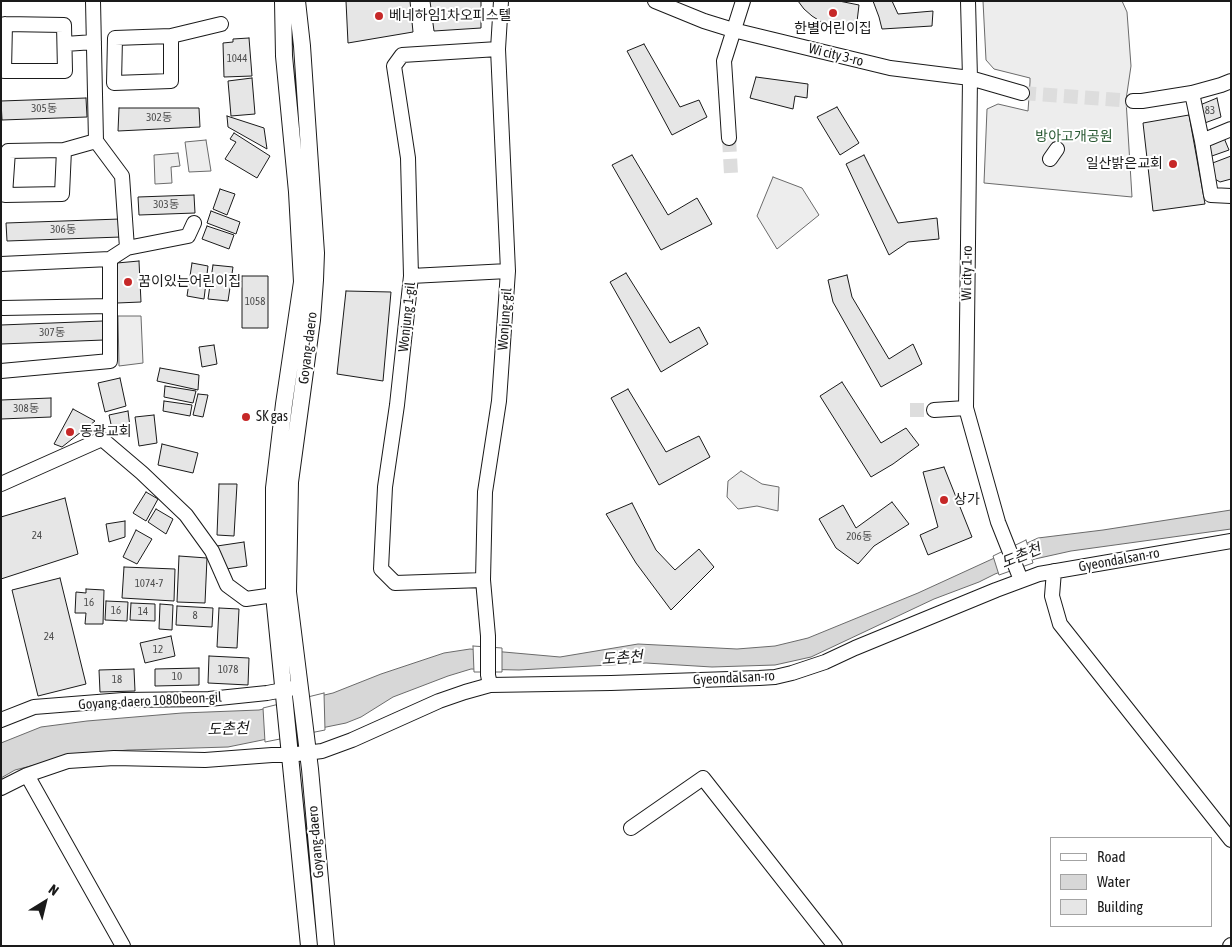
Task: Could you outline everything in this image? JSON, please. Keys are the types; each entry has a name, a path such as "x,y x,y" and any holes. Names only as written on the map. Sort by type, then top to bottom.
{"main road":[{"name":"Goyang-daero","path":"283,1 284,56 302,282 274,488 274,595 309,946"},
{"name":"Goyang-daero","path":"297,1 302,46 316,253 316,280 290,482 288,592 307,745 326,946"}],"street":[{"path":"93,1 96,141 122,176 127,248"},
{"name":"Wonjung-gil","path":"489,680 488,636 483,580 485,492 499,400 508,272 498,49 501,1"},
{"name":"Wi city 3-ro","path":"655,1 704,21 733,30 890,68 970,78 1022,92"},
{"path":"729,138 724,61 743,1"},
{"name":"Wi city 1-ro","path":"968,1 970,78 966,408 998,522 1019,576"},
{"path":"5,24 64,25 65,44 65,72 4,71 5,24"},
{"path":"170,36 171,81 114,83 115,38 170,36 221,24"},
{"path":"65,44 94,42"},
{"name":"Wonjung 1-gil","path":"483,580 395,583 381,569 385,487 397,405 411,276 408,158 394,66 402,55 498,49"},
{"path":"95,65 114,64"},
{"path":"1133,101 1192,93 1231,81"},
{"path":"1192,93 1211,195 1231,196"},
{"path":"1202,141 1231,129"},
{"path":"64,150 62,194 5,194 8,151 64,150 96,141"},
{"path":"1,264 110,258 127,248 188,236 194,223"},
{"path":"1,371 110,361 110,258"},
{"path":"411,276 508,272"},
{"path":"3,308 110,306"},
{"path":"934,410 966,408"},
{"path":"1,484 102,439 186,514 212,551 227,585 246,599 274,595"},
{"name":"Gyeondalsan-ro","path":"1,788 28,774 68,761 114,758 205,760 272,755 288,748 307,745 322,751 344,744 489,680 670,681 775,677 825,662 1019,576 1231,541"},
{"path":"1054,571 1052,596 1060,624 1231,840"},
{"name":"Goyang-daero 1080beon-gil","path":"1,720 34,707 123,700 209,699 266,693 283,694 300,690"},
{"path":"28,774 123,946"},
{"path":"631,828 703,778 835,946"}],"shaded area":[{"name":"방아고개공원","path":"983,1 1122,1 1127,12 1131,66 1126,100 1132,197 984,183 987,109 998,104 1028,111 1030,78 994,69 986,60"},
{"path":"206,140 211,171 189,172 185,142"},
{"path":"178,153 180,166 171,167 172,183 155,184 154,155"},
{"path":"773,177 802,188 819,215 777,249 757,216"},
{"path":"118,316 141,316 143,363 119,366"},
{"path":"741,471 762,484 779,487 778,511 757,506 738,509 727,497 728,481"}],"water":[{"name":"도촌천","path":"1231,510 1231,529 1071,551 1035,559 934,599 811,657 775,665 712,667 646,663 519,670 471,669 393,697 361,717 346,723 228,747 128,750 74,755 15,770 1,778 1,743 41,727 182,713 259,710 333,693 381,674 444,653 470,649 560,657 638,644 737,649 775,646 808,638 918,593 1038,538"}],"pier":[{"path":"1026,540 1033,563 999,575 993,556"},
{"path":"473,646 502,648 502,672 474,672"},
{"path":"324,693 325,730 265,742 263,708"}],"building":[{"name":"베네하임1차오피스텔","path":"346,1 410,1 413,32 348,43"},
{"path":"430,1 481,1 481,28 434,31"},
{"name":"한별어린이집","path":"798,1 839,1 859,5 856,30 823,23 804,9"},
{"path":"873,1 892,1 898,14 933,11 932,26 882,29"},
{"path":"249,38 252,76 224,77 223,43 233,42 233,39"},
{"path":"644,44 680,107 699,100 707,117 672,135 627,51"},
{"path":"756,77 808,84 807,98 795,96 793,109 750,98"},
{"path":"252,78 255,114 231,116 228,81"},
{"path":"86,98 87,117 2,120 1,101"},
{"path":"1217,98 1221,117 1202,124 1200,105"},
{"path":"837,107 859,143 840,155 817,117"},
{"path":"119,108 199,108 200,127 118,131"},
{"name":"일산밝은교회","path":"1189,115 1205,204 1153,211 1143,123"},
{"path":"227,116 264,128 267,149 228,127"},
{"path":"234,133 270,156 257,178 225,159 236,142 230,139"},
{"path":"1224,138 1229,150 1209,157 1207,145"},
{"path":"632,155 668,215 697,198 712,224 661,250 612,165"},
{"path":"864,155 898,223 937,218 939,239 908,242 889,255 846,164"},
{"path":"1231,156 1231,179 1220,182 1213,178 1210,164"},
{"path":"220,189 235,194 227,215 213,209"},
{"path":"194,195 195,213 139,215 138,197"},
{"path":"211,211 240,222 236,234 207,223"},
{"path":"120,219 121,237 7,241 6,223"},
{"path":"207,226 234,235 229,249 202,239"},
{"name":"꿈이있는어린이집","path":"139,261 141,302 117,303 117,263"},
{"path":"192,263 208,266 204,299 187,296"},
{"path":"213,265 233,267 228,301 208,299"},
{"path":"626,273 670,343 699,327 708,344 661,372 610,282"},
{"path":"847,275 852,297 889,359 913,344 922,364 881,387 833,302 828,280"},
{"path":"242,276 268,276 268,328 242,328"},
{"path":"346,291 391,292 383,381 337,374"},
{"path":"103,321 104,340 1,344 1,325"},
{"path":"214,345 217,364 202,367 199,347"},
{"path":"160,368 199,375 198,390 157,381"},
{"path":"120,378 126,406 105,412 98,383"},
{"path":"842,382 881,443 906,428 919,445 871,477 820,396"},
{"path":"165,386 196,391 193,403 164,397"},
{"path":"628,389 666,452 699,436 710,457 659,485 611,398"},
{"path":"198,394 208,395 203,417 193,415"},
{"path":"51,398 51,417 1,419 1,400"},
{"path":"164,401 192,405 190,416 163,411"},
{"name":"동광교회","path":"73,409 95,421 62,447 54,444"},
{"path":"128,411 130,427 112,429 109,415"},
{"path":"154,415 157,443 139,446 135,417"},
{"path":"162,444 198,453 193,473 158,465"},
{"name":"상가","path":"944,467 972,537 928,555 920,535 938,527 923,472"},
{"path":"219,484 237,484 234,536 217,535"},
{"path":"146,492 158,499 146,521 133,513"},
{"path":"65,498 78,554 1,579 1,517"},
{"path":"892,502 909,524 874,546 858,564 836,548 819,519 843,505 856,528"},
{"path":"632,503 656,550 675,570 699,549 714,567 671,610 636,563 606,514"},
{"path":"156,509 173,519 166,534 148,522"},
{"path":"125,521 125,537 109,542 106,524"},
{"path":"136,530 152,539 137,564 123,557"},
{"path":"244,542 247,566 226,569 217,546"},
{"path":"179,556 207,558 205,603 177,602"},
{"path":"124,567 175,569 174,601 122,598"},
{"path":"60,578 86,684 38,696 12,590"},
{"path":"86,589 104,590 103,624 85,624 86,613 75,613 76,592 86,593"},
{"path":"106,601 128,602 127,621 105,620"},
{"path":"131,603 155,604 155,621 130,620"},
{"path":"160,604 173,605 172,630 159,629"},
{"path":"177,606 213,608 212,627 176,625"},
{"path":"219,608 239,609 237,648 217,647"},
{"path":"171,636 175,656 145,663 140,643"},
{"path":"209,656 249,658 248,685 208,683"},
{"path":"199,668 199,685 155,686 155,669"},
{"path":"134,669 135,691 100,692 99,670"}],"tunnel":[{"path":"1022,93 1133,101"},
{"path":"729,138 731,174"},
{"path":"910,410 934,410"}],"place":[{"name":"한별어린이집","path":"833,13"},
{"name":"베네하임1차오피스텔","path":"379,16"},
{"name":"일산밝은교회","path":"1173,164"},
{"name":"꿈이있는어린이집","path":"128,282"},
{"name":"SK gas","path":"246,417"},
{"name":"동광교회","path":"70,432"},
{"name":"상가","path":"944,500"}]}
